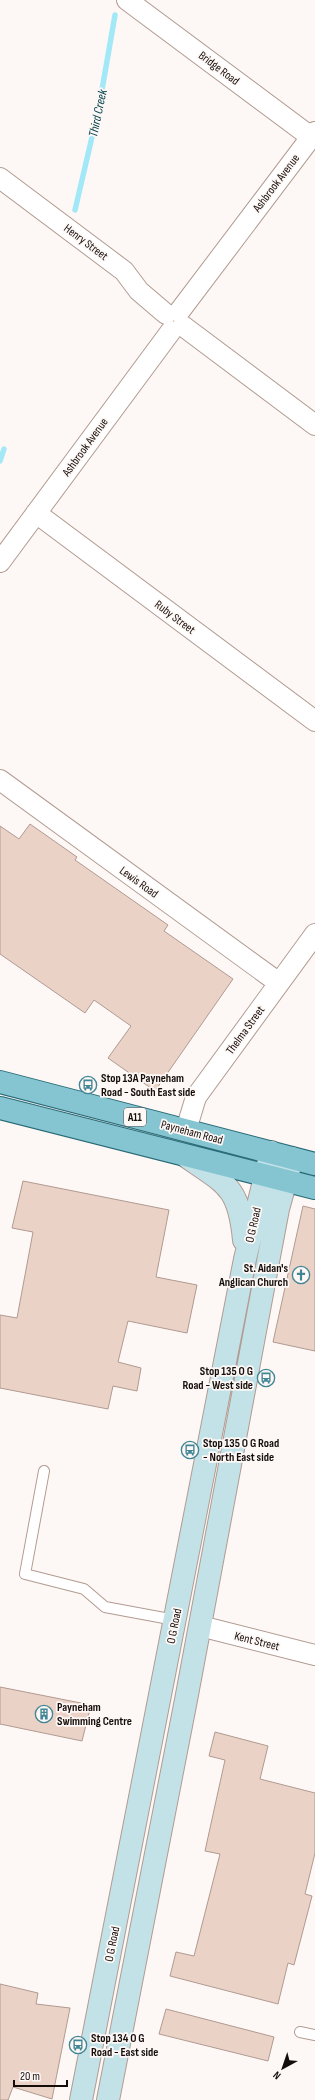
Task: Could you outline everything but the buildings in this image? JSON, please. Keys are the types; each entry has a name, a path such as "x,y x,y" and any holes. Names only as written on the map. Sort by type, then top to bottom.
{"main road":[{"name":"Payneham Road","path":"0,1082 315,1164"},
{"name":"Payneham Road","path":"0,1108 315,1188"},
{"name":"O G Road","path":"81,2100 245,1259 271,1152"},
{"path":"184,1155 215,1176 234,1195 241,1214 245,1259"},
{"name":"O G Road","path":"108,2100 200,1626 267,1267 292,1158"},
{"path":"175,1620 200,1626"}],"street":[{"name":"Bridge Road","path":"127,0 313,134"},
{"name":"Ashbrook Avenue","path":"0,562 313,134"},
{"name":"Henry Street","path":"0,178 124,271 139,291 175,321 315,425"},
{"name":"Ruby Street","path":"36,513 315,721"},
{"name":"Lewis Road","path":"0,780 278,983"},
{"name":"Thelma Street","path":"186,1130 196,1097 315,934"},
{"name":"Kent Street","path":"200,1626 315,1655"}],"lane":[{"path":"44,1471 25,1574 84,1589 105,1607 175,1620"},
{"path":"300,2032 315,2035"}],"waterway":[{"name":"Third Creek","path":"75,210 99,107 115,15"},
{"name":"Third Creek","path":"0,461 4,449"}],"place":[{"name":"Stop 13A Payneham Road - South East side","path":"88,1085"},
{"name":"St. Aidan's Anglican Church","path":"301,1275"},
{"name":"Stop 135 O G Road - West side","path":"266,1378"},
{"name":"Stop 135 O G Road - North East side","path":"190,1450"},
{"name":"Payneham Swimming Centre","path":"44,1714"},
{"name":"Stop 134 O G Road - East side","path":"78,2045"}]}
